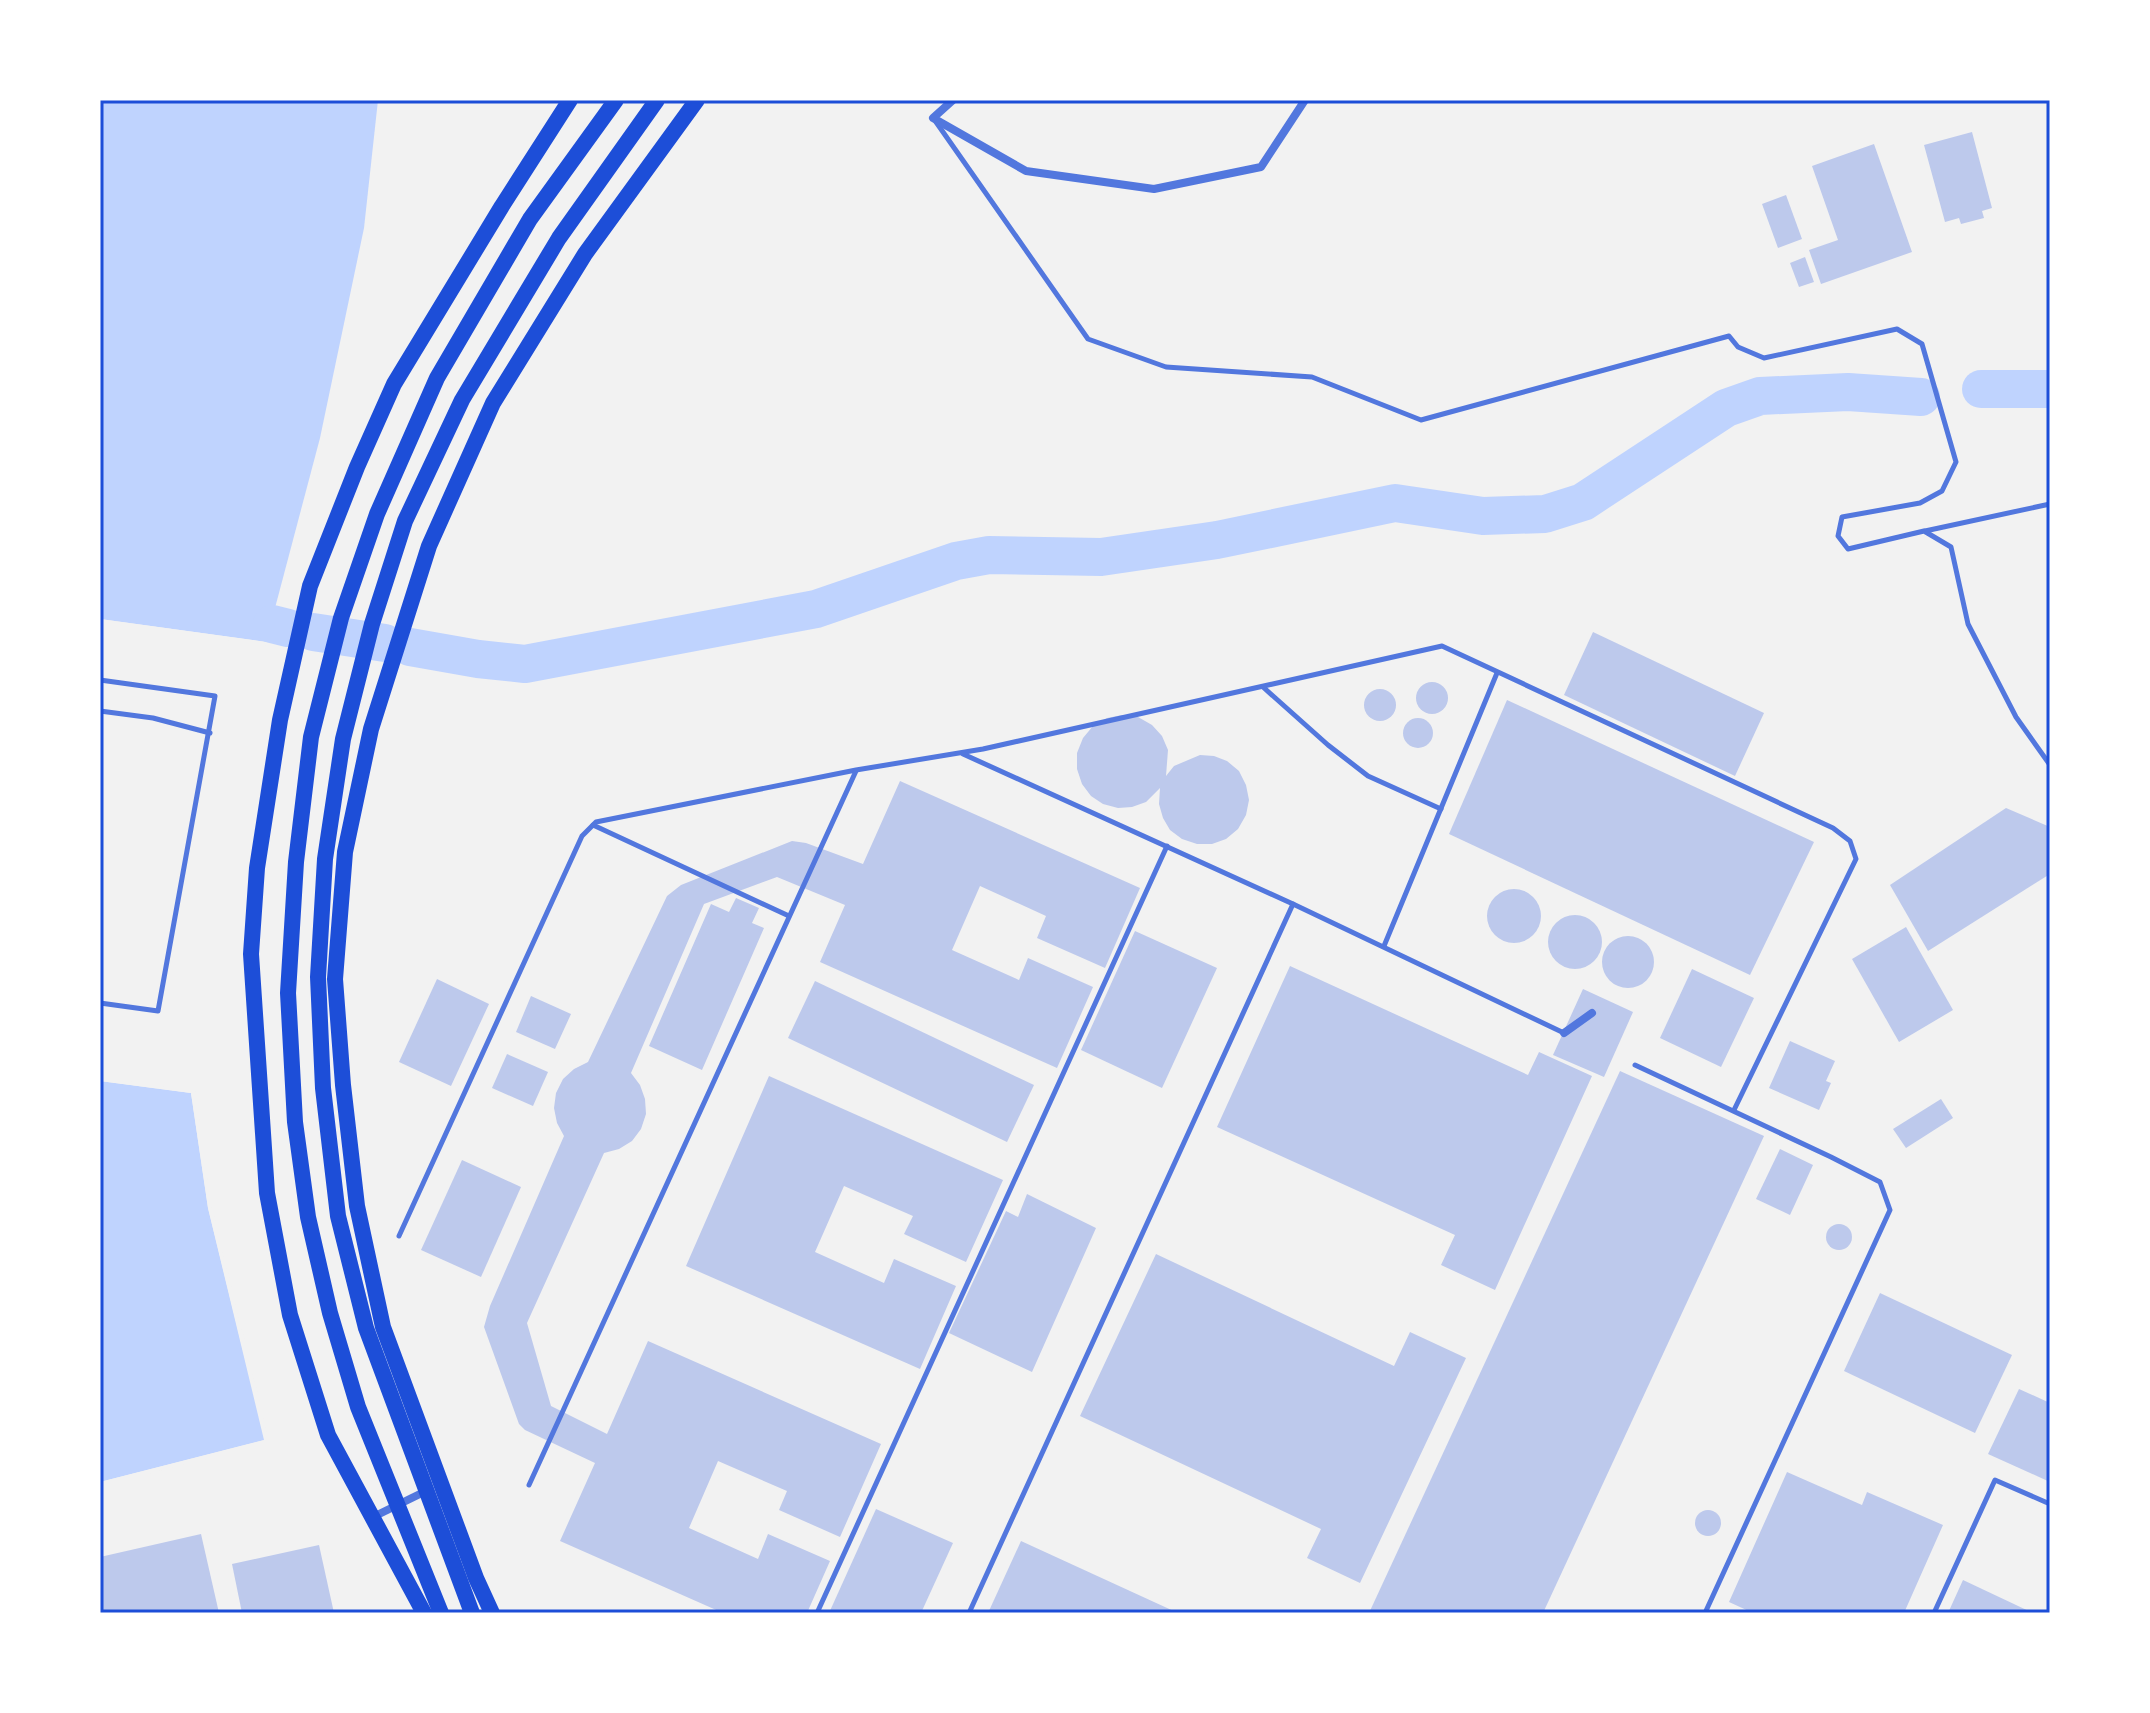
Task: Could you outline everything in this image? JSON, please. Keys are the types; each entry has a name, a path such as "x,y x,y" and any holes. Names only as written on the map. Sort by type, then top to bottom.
{"main road":[{"path":"424,1613 328,1435 290,1315 267,1193 251,954 257,868 280,720 310,586 357,467 394,384 570,100"},
{"path":"441,1613 358,1407 330,1313 308,1217 295,1122 288,993 294,891 311,737 341,618 377,514 437,378 530,219 616,100"},
{"path":"472,1613 366,1328 338,1216 323,1088 318,977 324,874 343,739 372,624 405,521 462,400 559,238 657,100"},
{"path":"492,1613 383,1327 357,1206 335,979 345,852 371,729 429,546 493,403 585,254 697,100"}],"street":[{"path":"953,100 933,118 1026,171 1154,189 1261,167 1305,100"},
{"path":"1564,1033 1592,1013"},
{"path":"373,1517 441,1483"}],"lane":[{"path":"933,118 1088,339 1166,367 1312,377 1421,420 1729,336 1738,347 1764,358 1897,329 1922,344 1956,462 1942,491 1920,503 1842,517 1838,536 1848,549 2050,504"},
{"path":"1924,531 1951,547 1968,624 2016,717 2050,765"},
{"path":"399,1236 582,836 596,822 856,770 961,753 1442,646 1833,828 1850,841 1856,859 1734,1110"},
{"path":"1384,946 1497,673"},
{"path":"100,680 215,696 158,1011 100,1003"},
{"path":"1263,687 1368,776 1441,809"},
{"path":"100,711 153,718 210,733"},
{"path":"961,753 1384,946 1564,1033"},
{"path":"529,1485 856,770"},
{"path":"593,825 789,916"},
{"path":"817,1613 1167,846"},
{"path":"969,1613 1293,904"},
{"path":"1635,1065 1880,1182 1890,1210 1705,1613"},
{"path":"1934,1613 1995,1480 2050,1504"}],"water":[{"path":"100,100 378,100 364,228 320,438 266,642 100,619"},
{"path":"100,1081 191,1093 208,1208 265,1440 100,1482"}],"pier":[{"path":"100,619 266,642 266,646 100,623"},
{"path":"100,1077 195,1091 212,1208 269,1440 266,1444 100,1486 100,1482 264,1440 208,1208 191,1093 100,1081"}],"building":[{"path":"1972,132 1992,208 1982,211 1984,218 1961,224 1959,218 1945,222 1924,145"},
{"path":"1874,144 1912,252 1821,284 1809,250 1838,240 1812,166"},
{"path":"1786,195 1802,239 1778,248 1762,204"},
{"path":"1805,257 1814,282 1799,287 1790,263"},
{"path":"1593,632 1764,713 1735,776 1564,695"},
{"path":"1432,682 1443,687 1448,698 1443,709 1432,714 1421,709 1416,698 1421,687"},
{"path":"1380,689 1391,694 1396,705 1391,716 1380,721 1369,716 1364,705 1369,694"},
{"path":"1507,700 1814,842 1750,975 1449,834"},
{"path":"1122,715 1138,717 1152,725 1162,736 1168,750 1166,776 1174,766 1200,755 1227,761 1239,771 1249,800 1246,815 1238,829 1226,839 1212,844 1197,844 1182,839 1170,830 1159,804 1160,788 1146,802 1132,807 1118,808 1103,804 1091,796 1082,784 1077,769 1077,753 1083,738 1093,726 1107,718"},
{"path":"1418,718 1429,722 1433,733 1429,744 1418,748 1407,744 1403,733 1407,722"},
{"path":"900,781 1140,888 1105,968 1037,938 1046,916 980,886 952,950 1019,980 1028,958 1093,987 1057,1068 820,962 845,905 777,877 704,904 631,1073 645,1099 646,1114 641,1129 632,1141 604,1153 527,1323 551,1406 607,1434 648,1341 881,1444 840,1537 779,1510 787,1491 718,1461 689,1528 758,1559 768,1534 830,1561 807,1613 723,1613 560,1541 595,1463 525,1430 519,1424 484,1327 490,1306 564,1136 554,1108 556,1093 563,1079 588,1062 667,896 681,885 792,841 806,843 863,864"},
{"path":"2006,808 2050,827 2050,874 1928,951 1890,885"},
{"path":"1514,889 1533,897 1541,916 1533,935 1514,943 1495,935 1487,916 1495,897"},
{"path":"736,898 759,908 752,923 764,928 702,1070 649,1046 711,904 729,912"},
{"path":"1575,915 1594,923 1602,942 1594,961 1575,969 1556,961 1548,942 1556,923"},
{"path":"1906,927 1953,1010 1899,1042 1852,959"},
{"path":"1135,931 1217,968 1162,1088 1081,1050"},
{"path":"1628,936 1647,943 1654,962 1647,981 1628,988 1609,981 1602,962 1609,943"},
{"path":"1290,966 1528,1075 1539,1052 1592,1076 1495,1290 1441,1265 1455,1235 1217,1127"},
{"path":"1692,969 1754,998 1721,1067 1660,1038"},
{"path":"437,979 489,1004 451,1086 399,1062"},
{"path":"815,981 1034,1085 1007,1142 788,1038"},
{"path":"1583,989 1633,1012 1604,1077 1553,1055"},
{"path":"531,996 571,1014 555,1049 516,1032"},
{"path":"1790,1041 1835,1061 1826,1081 1831,1083 1819,1110 1769,1088"},
{"path":"507,1054 548,1072 533,1106 492,1088"},
{"path":"1620,1071 1764,1136 1543,1613 1369,1613"},
{"path":"769,1076 1003,1180 966,1262 904,1234 913,1216 844,1186 815,1252 884,1283 894,1259 956,1286 920,1369 686,1266"},
{"path":"1941,1099 1953,1118 1906,1148 1893,1129"},
{"path":"1780,1149 1813,1165 1790,1215 1756,1199"},
{"path":"462,1160 521,1187 481,1277 421,1250"},
{"path":"1027,1194 1096,1228 1032,1372 949,1333 1006,1211 1018,1217"},
{"path":"1839,1224 1849,1227 1852,1237 1849,1247 1839,1250 1829,1247 1826,1237 1829,1227"},
{"path":"1156,1254 1394,1366 1410,1332 1466,1358 1360,1583 1307,1558 1321,1529 1080,1416"},
{"path":"1880,1293 2012,1355 1975,1433 1844,1371"},
{"path":"2019,1389 2050,1403 2050,1482 1988,1454"},
{"path":"1787,1472 1862,1505 1867,1492 1943,1525 1904,1613 1753,1613 1729,1602"},
{"path":"876,1509 953,1543 921,1613 829,1613"},
{"path":"1708,1510 1718,1513 1721,1523 1718,1533 1708,1536 1698,1533 1695,1523 1698,1513"},
{"path":"201,1534 219,1613 100,1613 100,1557"},
{"path":"1021,1541 1178,1613 988,1613"},
{"path":"319,1545 334,1613 242,1613 232,1564"},
{"path":"1963,1580 2033,1613 1948,1613"}],"waterway":[{"path":"1981,389 2050,389"},
{"path":"410,647 525,664 816,609 956,561 989,555 1101,557 1217,540 1395,503 1483,516 1545,514 1583,502 1726,408 1760,396 1848,392 1921,397"},
{"path":"272,624 288,628"},
{"path":"313,632 385,643"}]}
